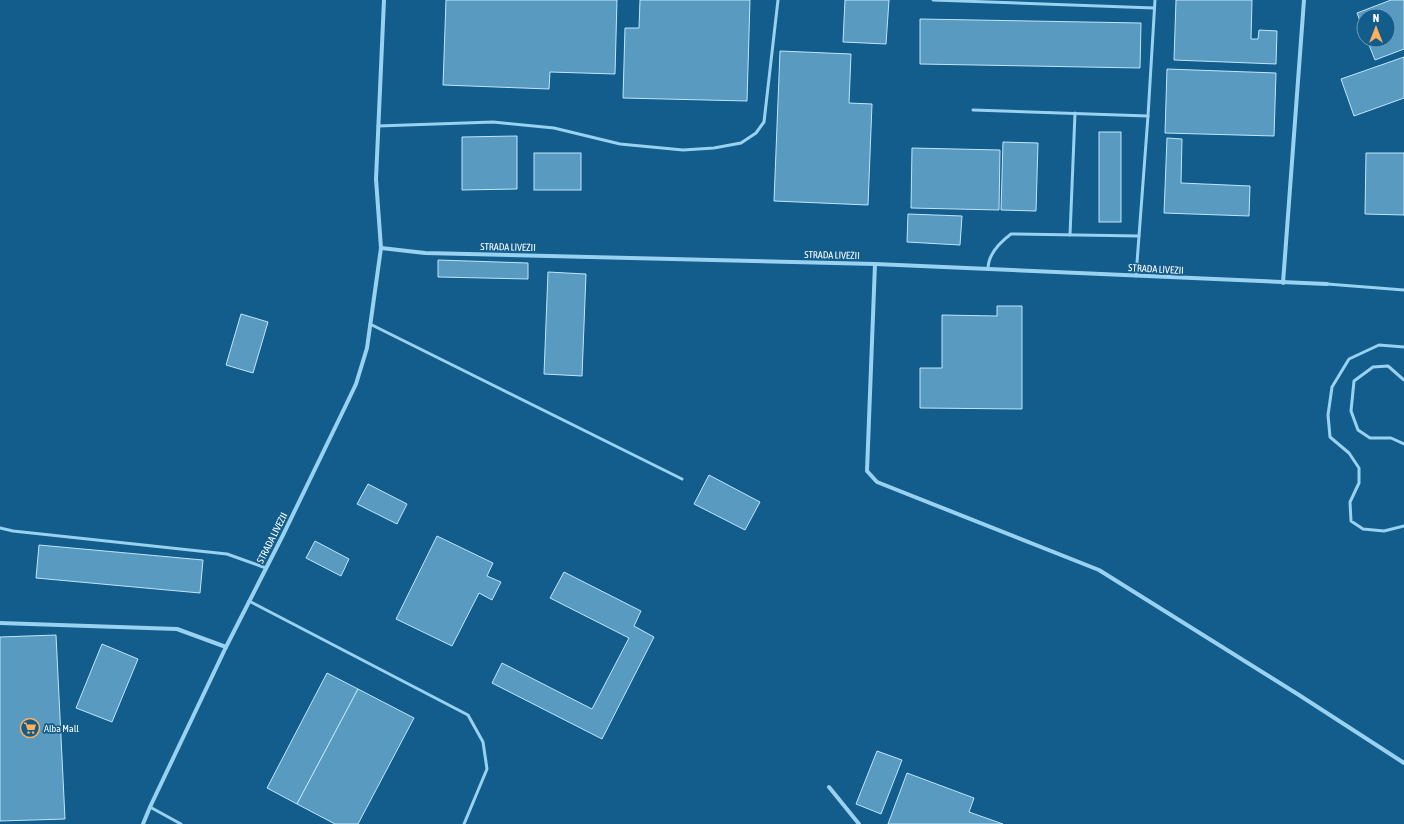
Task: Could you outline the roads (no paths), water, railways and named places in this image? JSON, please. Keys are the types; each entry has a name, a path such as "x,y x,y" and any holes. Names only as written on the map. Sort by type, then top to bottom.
{"street":[{"name":"STRADA LIVEZII","path":"143,824 226,647 356,384 367,348 381,248 376,179 384,0"},
{"path":"1283,283 1304,0"},
{"name":"STRADA LIVEZII","path":"381,248 425,253 875,264 1327,284"},
{"path":"875,264 867,471 876,482 1099,570 1404,763"},
{"path":"0,623 177,629 226,647"},
{"path":"829,787 859,824"}],"lane":[{"path":"378,126 493,122 554,128 620,144 683,150 714,148 741,143 756,133 764,122 778,0"},
{"path":"933,0 1154,8"},
{"path":"1136,276 1148,116 1154,0"},
{"path":"973,110 1148,116"},
{"path":"1070,235 1075,113"},
{"path":"988,269 990,258 1002,241 1011,234 1139,236"},
{"path":"1327,284 1404,290"},
{"path":"370,324 682,479"},
{"path":"1404,348 1379,345 1349,359 1332,386 1328,415 1330,437 1349,453 1359,468 1359,483 1350,502 1351,521 1363,529 1384,531 1404,526"},
{"path":"1404,380 1388,366 1373,367 1354,381 1351,411 1358,430 1370,438 1391,438 1404,444"},
{"path":"0,528 13,531 227,554 266,568"},
{"path":"249,601 468,715 483,742 487,769 464,824"},
{"path":"150,807 181,824"}],"place":[{"name":"Alba Mall","path":"30,728"}]}
